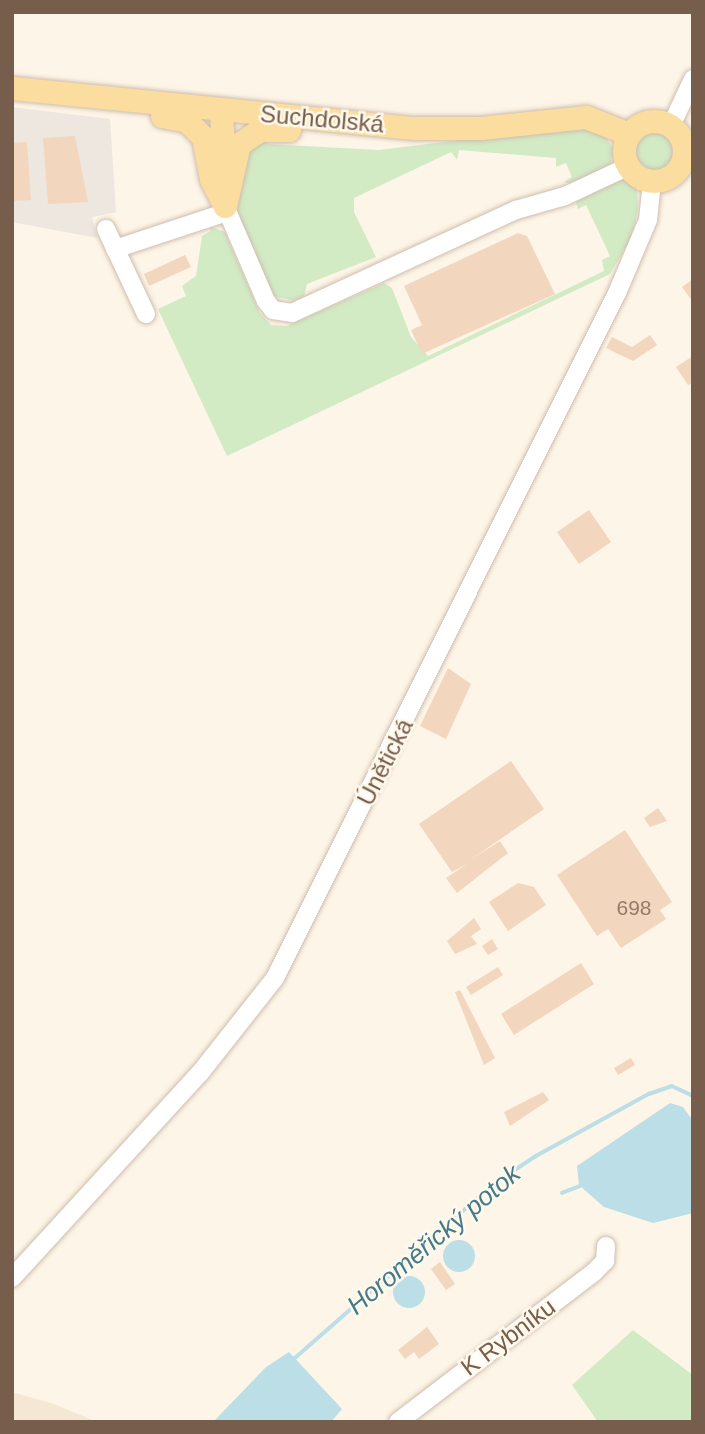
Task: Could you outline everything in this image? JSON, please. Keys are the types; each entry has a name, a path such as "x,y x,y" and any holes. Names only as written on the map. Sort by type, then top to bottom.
{"main road":[{"name":"Suchdolská","path":"12,88 221,111 390,125 481,128 586,117 629,134"},
{"path":"85,95 187,121 207,148"},
{"path":"221,111 207,148 211,180 226,204"},
{"path":"221,111 226,204"},
{"path":"644,123 671,126 681,138 688,155 677,171 652,182 627,167 623,150 629,134 644,123"},
{"path":"226,204 234,153 260,130 356,132 390,125"}],"street":[{"path":"671,126 693,79"},
{"path":"115,249 226,204 266,301 273,310 292,313 516,210 565,196 627,167"},
{"name":"Únětická","path":"12,1278 200,1073 275,978 617,293 648,220 652,182"},
{"path":"106,229 146,314"},
{"name":"K Rybníku","path":"398,1422 594,1272 605,1261 606,1246"}],"shaded area":[{"path":"12,107 110,119 116,212 92,217 97,238 12,222"},
{"path":"12,1392 54,1404 97,1422 12,1422"}],"green space":[{"path":"579,125 603,133 615,151 610,164 572,185 564,182 572,177 566,163 556,167 556,158 459,150 457,160 451,152 354,198 354,212 376,257 307,284 304,296 294,301 273,296 236,213 238,159 266,136 268,144 379,150"},
{"path":"653,131 667,137 673,151 667,165 653,171 639,165 633,151 639,137"},
{"path":"621,178 637,189 638,208 632,237 610,274 227,456 158,309 186,296 182,286 196,276 202,236 211,231 209,226 225,232 260,313 271,325 287,326 384,283 392,288 411,337 428,356 604,271 602,260 610,256 586,205 578,209 576,202"},
{"path":"633,1330 693,1375 693,1422 598,1422 572,1385"}],"water":[{"path":"670,1103 683,1107 693,1121 693,1213 653,1223 604,1207 579,1185 577,1166"},
{"path":"459,1240 470,1245 475,1256 470,1267 459,1272 448,1267 443,1256 448,1245"},
{"path":"409,1276 420,1281 425,1292 420,1303 409,1308 398,1303 393,1292 398,1281"},
{"path":"289,1352 342,1409 331,1422 213,1422 266,1367"}],"building":[{"path":"75,136 88,202 48,204 43,138"},
{"path":"27,142 31,200 12,201 12,143"},
{"path":"518,233 527,236 555,294 422,354 411,330 422,325 404,286"},
{"path":"185,255 191,267 149,286 144,274"},
{"path":"693,279 693,302 682,287"},
{"path":"650,335 657,345 633,361 606,348 612,337 632,347"},
{"path":"693,356 693,382 688,385 676,367"},
{"path":"589,510 611,542 579,564 557,532"},
{"path":"448,668 471,684 446,739 420,726"},
{"path":"511,761 544,809 470,860 500,841 508,853 457,893 446,878 467,864 452,872 419,824"},
{"path":"658,808 667,821 650,827 644,818"},
{"path":"625,830 672,902 660,910 666,919 621,948 608,929 597,936 557,875"},
{"path":"518,883 534,887 546,905 508,931 489,902"},
{"path":"474,918 481,929 471,936 477,944 455,954 447,941"},
{"path":"492,939 498,949 488,955 482,946"},
{"path":"581,963 594,984 514,1035 501,1014"},
{"path":"498,967 503,975 471,995 466,987"},
{"path":"460,990 495,1058 484,1065 455,992"},
{"path":"631,1058 635,1065 618,1075 614,1068"},
{"path":"543,1092 549,1100 510,1126 504,1112"},
{"path":"440,1262 455,1284 446,1290 431,1269"},
{"path":"427,1327 439,1344 419,1359 414,1352 405,1359 398,1350"}],"waterway":[{"name":"Horoměřický potok","path":"295,1358 495,1183 536,1156 649,1094 672,1086 693,1096"},
{"path":"562,1193 583,1185"}]}
